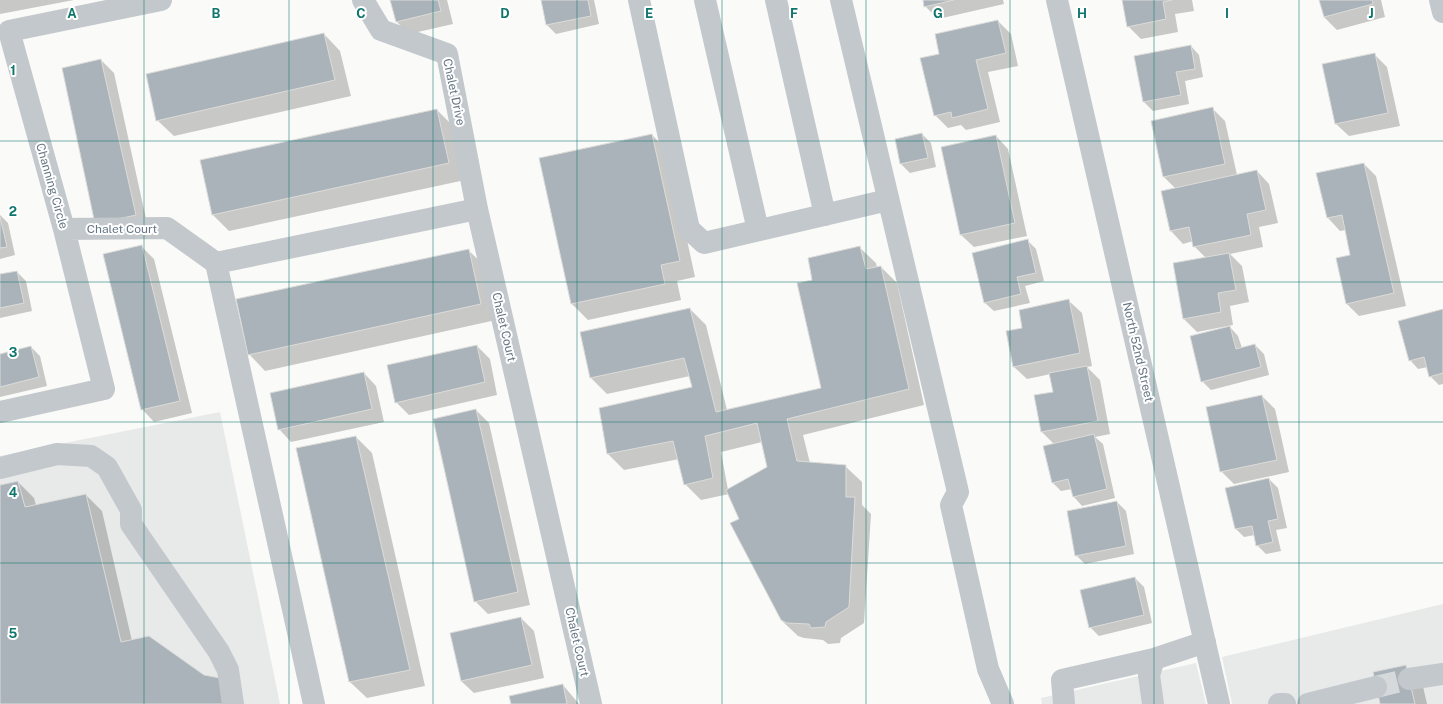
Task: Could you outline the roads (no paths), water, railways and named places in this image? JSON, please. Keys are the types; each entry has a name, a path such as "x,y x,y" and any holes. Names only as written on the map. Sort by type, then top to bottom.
{"street":[{"name":"Channing Circle","path":"0,412 104,389 64,229 9,31 161,0"},
{"name":"Chalet Drive","path":"363,0 381,30 447,54 477,209"},
{"path":"639,0 689,229 704,243 888,200"},
{"path":"705,0 758,230"},
{"path":"776,0 825,215"},
{"path":"841,0 958,492 951,505 969,590 988,669 1003,704"},
{"name":"North 52nd Street","path":"1057,0 1219,704"},
{"path":"1440,0 1443,12"},
{"name":"Chalet Court","path":"477,209 591,704"},
{"path":"314,704 216,263 477,209"},
{"name":"Chalet Court","path":"64,229 168,228 216,263"},
{"path":"0,468 57,454 91,456 107,467 131,510 131,524 219,652 228,670 234,704"},
{"path":"1064,704 1062,680 1154,659 1205,642"},
{"path":"1153,704 1149,676 1154,659"},
{"path":"1409,680 1443,674"},
{"path":"1308,704 1376,686"},
{"path":"1279,704 1285,704"}],"tunnel":[{"path":"1376,687 1409,679"}]}
